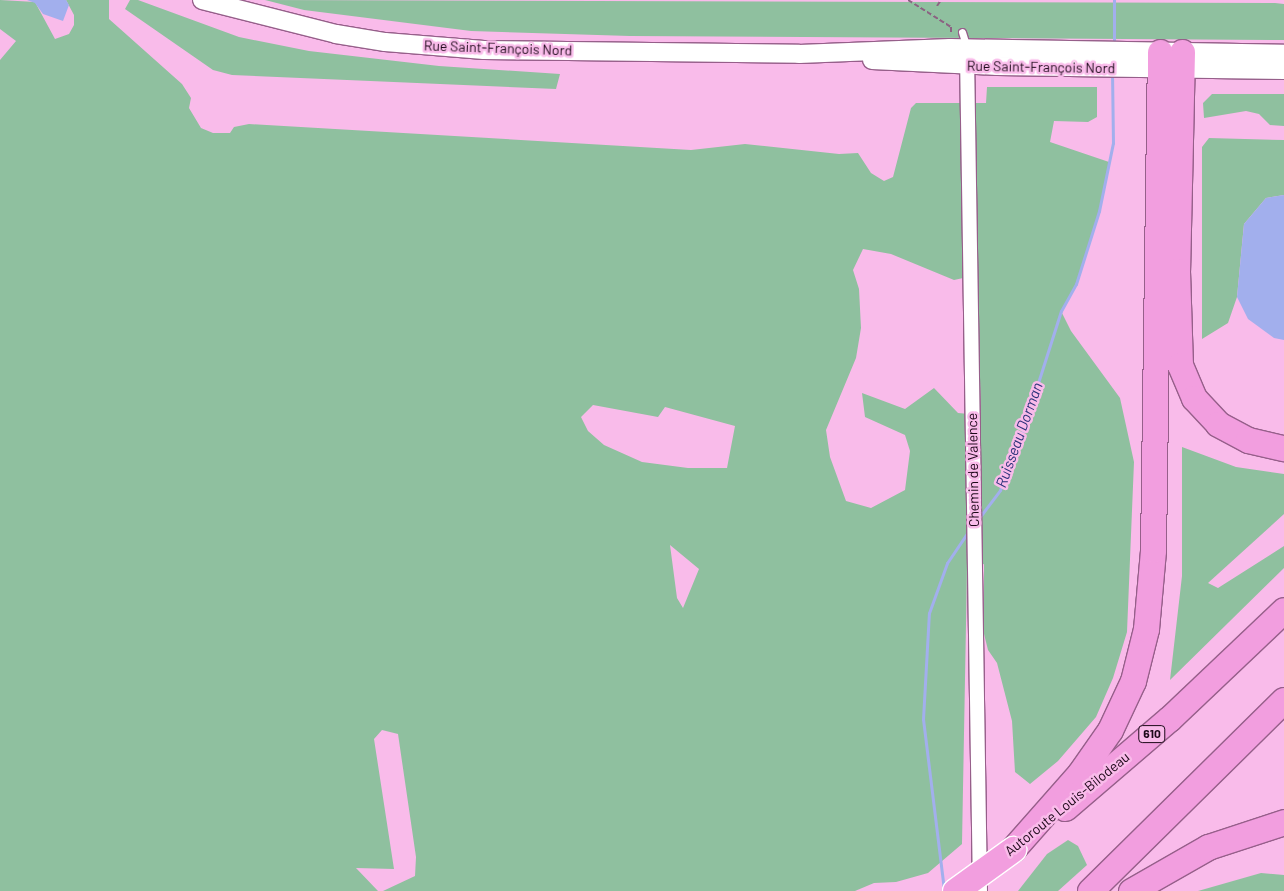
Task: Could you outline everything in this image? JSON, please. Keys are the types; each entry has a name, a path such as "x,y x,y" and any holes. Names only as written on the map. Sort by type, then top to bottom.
{"highway":[{"path":"1171,60 1180,365 1194,398 1218,424 1248,440 1284,448"},
{"path":"1013,849 1080,772 1104,739 1129,692 1144,640 1153,550 1171,60"},
{"name":"Autoroute Louis-Bilodeau","path":"955,891 1013,849 1145,741 1284,610"},
{"path":"1090,891 1284,700"},
{"path":"1131,891 1208,847 1284,822"}],"street":[{"name":"Rue Saint-François Nord","path":"202,0 326,32 438,48 967,57 1101,51 1124,60"},
{"name":"Rue Saint-François Nord","path":"967,57 1100,68 1124,60 1171,60 1284,54"},
{"name":"Chemin de Valence","path":"967,57 980,891"},
{"name":"Rue Saint-François Nord","path":"1171,60 1284,70"}],"lane":[{"path":"962,32 967,57"}],"path":[{"path":"908,0 951,27 951,41"},
{"path":"937,6 941,0"}],"green space":[{"path":"0,0 35,2 55,39 69,34 74,25 74,15 66,0 109,0 109,19 182,84 191,98 189,108 201,128 213,133 230,133 234,127 249,124 691,150 745,144 839,154 858,153 871,173 884,181 893,177 911,108 916,103 986,103 987,87 1097,87 1097,117 1088,122 1054,121 1050,142 1109,162 1099,211 1076,284 1061,311 1071,331 1120,398 1134,462 1127,632 1113,678 1096,717 1058,761 1030,784 1015,772 1012,721 997,663 988,650 984,634 984,564 967,569 962,844 928,873 896,882 874,883 855,891 383,891 415,876 416,857 398,734 382,730 374,739 394,869 356,868 378,891 0,891 0,60 16,41 0,29","holes":["863,249 891,254 954,280 977,275 981,415 958,413 934,388 905,409 862,393 865,417 905,435 910,451 905,490 871,508 846,501 830,457 826,430 856,358 861,328 859,289 853,270","593,405 658,417 665,407 735,426 727,468 688,468 642,462 604,445 588,431 581,417","670,545 699,569 683,608 677,598"]},
{"path":"130,0 138,0 239,37 309,51 439,66 560,74 556,89 232,75 213,70 125,9"},
{"path":"265,0 1275,3 1284,4 1284,40 630,36 471,31 304,10"},
{"path":"1212,94 1284,94 1284,126 1270,125 1259,114 1246,111 1204,118 1203,103"},
{"path":"1209,138 1284,140 1284,195 1266,198 1244,224 1237,297 1228,323 1202,339 1202,147"},
{"path":"1182,447 1236,467 1284,474 1284,514 1208,583 1218,588 1284,546 1284,568 1170,680 1182,576"},
{"path":"1068,840 1078,846 1087,865 1058,891 1018,891 1047,854"},
{"path":"1261,873 1284,875 1284,891 1198,891"}],"water":[{"path":"27,0 66,0 69,5 63,21 43,14 35,3"},
{"path":"1284,195 1284,340 1274,338 1248,319 1237,297 1244,224 1266,198"}],"waterway":[{"name":"Ruisseau Dorman","path":"1114,0 1114,46"},
{"name":"Ruisseau Dorman","path":"979,518 1000,490 1022,433 1061,311 1076,284 1099,211 1113,143 1112,73"},
{"name":"Ruisseau Dorman","path":"944,890 923,719 929,613 947,563 969,530"}]}
